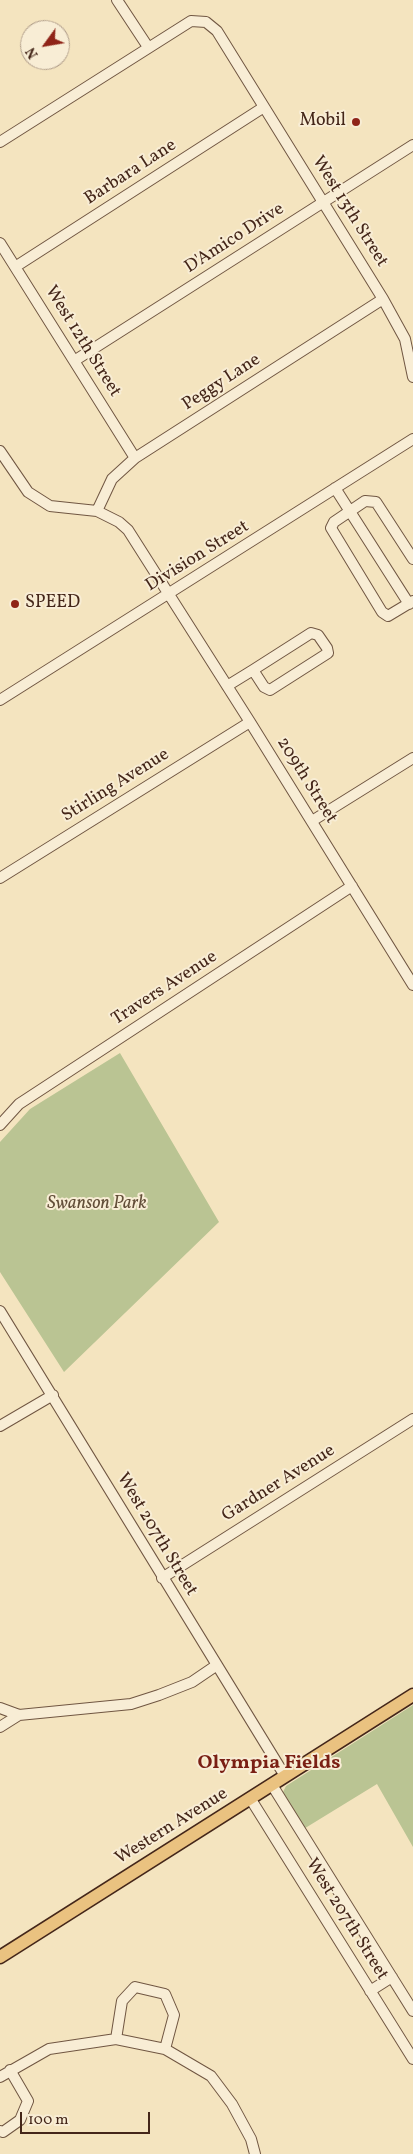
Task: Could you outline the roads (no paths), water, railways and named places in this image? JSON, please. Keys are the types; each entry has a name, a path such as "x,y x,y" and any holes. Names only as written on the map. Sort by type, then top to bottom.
{"main road":[{"name":"Western Avenue","path":"0,1957 413,1695"}],"street":[{"path":"0,142 148,47 117,0"},
{"name":"West 13th Street","path":"148,47 191,21 206,22 217,32 383,299 405,339 413,377"},
{"name":"Barbara Lane","path":"15,266 264,107"},
{"name":"D'Amico Drive","path":"74,361 413,146"},
{"name":"West 12th Street","path":"0,243 136,458"},
{"name":"Peggy Lane","path":"97,511 112,479 136,458 383,299"},
{"name":"Division Street","path":"0,700 413,439"},
{"path":"0,451 28,492 50,506 97,511"},
{"path":"335,488 350,510 411,602 388,616 382,612 331,528 334,522 350,510 365,501 376,502 413,559"},
{"name":"209th Street","path":"97,511 119,522 128,530 170,594 413,985"},
{"path":"227,686 311,634 318,635 327,648 328,653 270,690 264,687 253,670"},
{"name":"Stirling Avenue","path":"0,878 250,722"},
{"path":"312,821 413,758"},
{"name":"Travers Avenue","path":"0,1124 19,1104 352,886"},
{"name":"West 207th Street","path":"0,1311 285,1776"},
{"path":"0,1426 53,1396"},
{"name":"Gardner Avenue","path":"162,1578 413,1419"},
{"path":"0,1708 19,1715 131,1704 192,1682 216,1665"},
{"path":"0,1727 19,1715"},
{"name":"West 207th Street","path":"272,1784 413,2011"},
{"name":"West 207th Street","path":"250,1798 413,2059"},
{"path":"370,1990 392,1977"},
{"path":"116,2039 122,2001 135,1987 165,1994 174,2015 165,2049"},
{"path":"0,2077 49,2048 116,2039 165,2049 211,2076 232,2104 251,2138 255,2154"},
{"path":"0,2131 3,2132 20,2120 28,2101 10,2070"}],"place":[{"name":"Mobil","path":"356,122"},
{"name":"SPEED","path":"15,604"}],"district":[{"name":"Olympia Fields","path":"269,1764"}],"park label":[{"name":"Swanson Park","path":"97,1205"}]}
